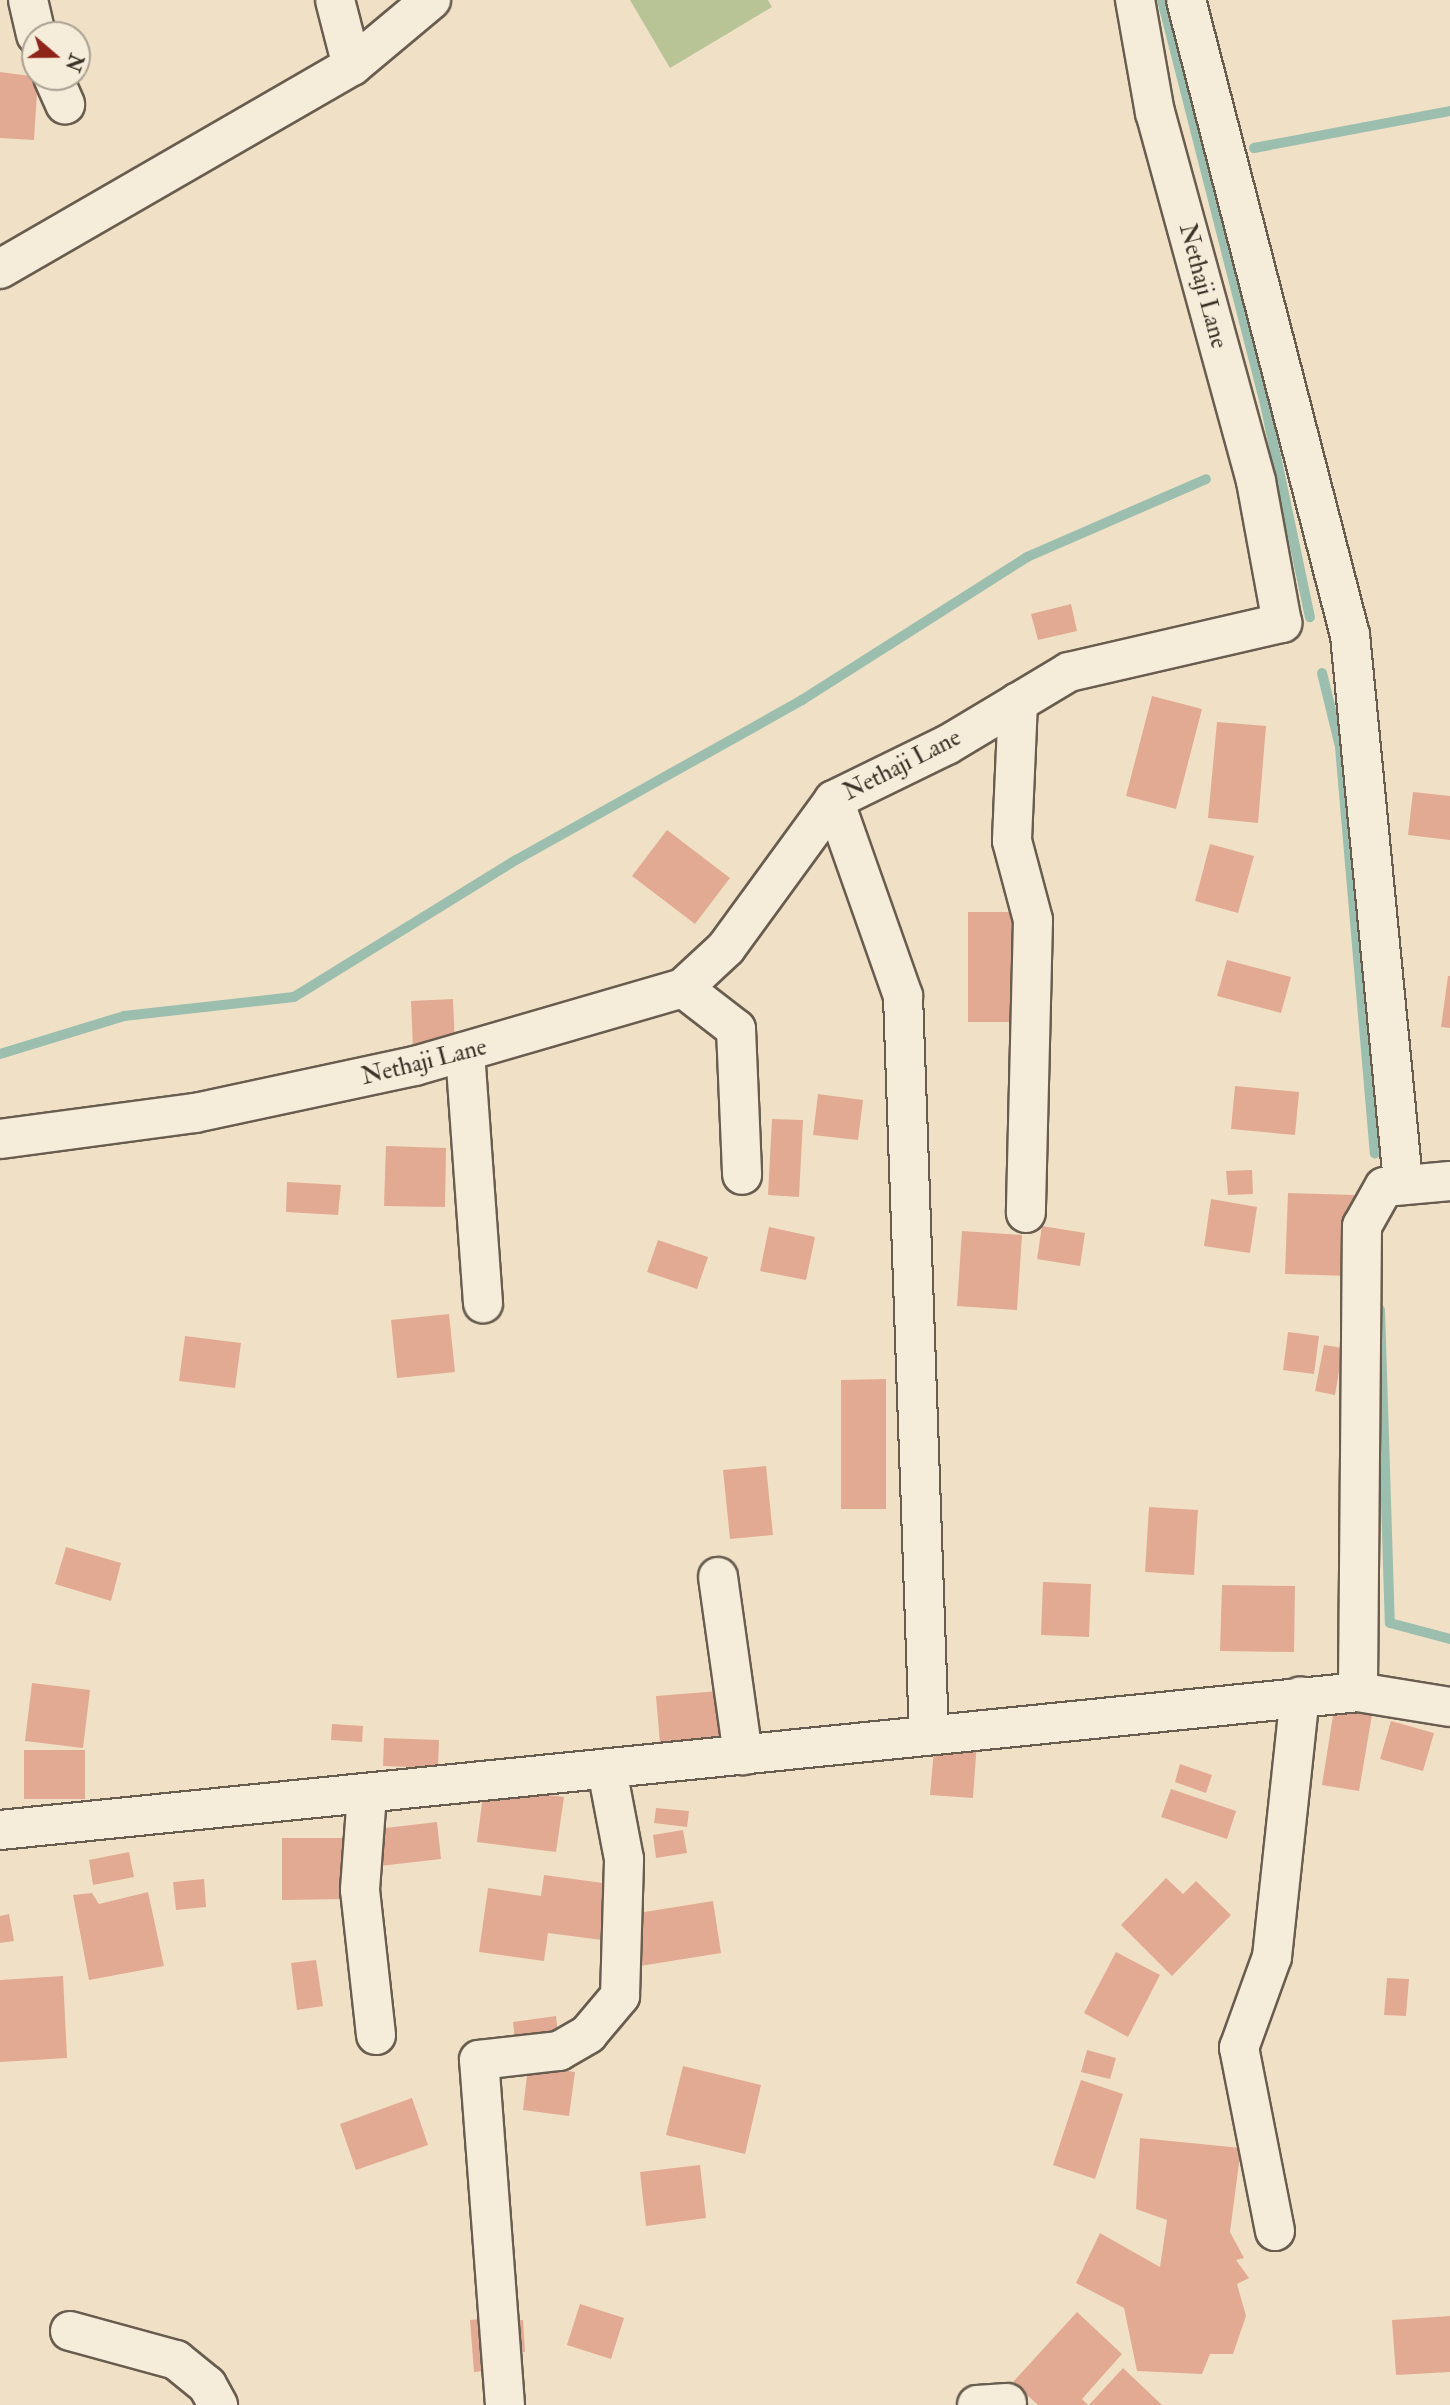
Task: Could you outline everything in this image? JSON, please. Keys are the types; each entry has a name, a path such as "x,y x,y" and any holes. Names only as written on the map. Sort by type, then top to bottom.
{"street":[{"path":"28,0 33,21"},
{"path":"335,0 352,66"},
{"path":"0,269 352,66 431,0"},
{"name":"Nethaji Lane","path":"0,1139 195,1113 465,1052 683,988 726,948 834,800 1069,672 1282,622 1256,481 1155,113 1135,0"},
{"path":"1186,0 1350,635 1403,1181"},
{"path":"1018,702 1012,841 1033,920 1026,1213"},
{"path":"834,800 903,996 929,1736"},
{"path":"683,988 736,1030 742,1175"},
{"path":"465,1052 483,1303"},
{"path":"1358,1692 1364,1476 1362,1226 1384,1187 1403,1181 1450,1181"},
{"path":"718,1577 743,1755"},
{"path":"0,1830 1358,1692 1450,1707"},
{"path":"1275,2231 1239,2048 1272,1957 1300,1698"},
{"path":"505,2405 479,2060 559,2051 588,2034 620,1996 624,1859 607,1770"},
{"path":"367,1794 360,1890 376,2035"},
{"path":"70,2331 176,2360 208,2385 218,2405"}],"green space":[{"path":"630,0 768,0 772,7 670,68"}],"building":[{"path":"0,72 21,75 21,91 37,91 34,140 0,138"},
{"path":"1071,604 1077,631 1038,640 1031,614"},
{"path":"1152,696 1202,709 1176,809 1126,796"},
{"path":"1217,722 1266,726 1258,823 1208,818"},
{"path":"1413,792 1450,796 1450,840 1408,835"},
{"path":"667,830 730,878 695,924 632,876"},
{"path":"1210,844 1254,856 1238,913 1195,901"},
{"path":"968,912 1016,912 1015,1022 968,1022"},
{"path":"1227,960 1291,977 1281,1013 1217,996"},
{"path":"1450,976 1450,1028 1441,1027"},
{"path":"453,999 455,1048 413,1050 411,1001"},
{"path":"1235,1086 1299,1092 1295,1135 1231,1129"},
{"path":"818,1094 863,1100 858,1140 813,1135"},
{"path":"772,1119 803,1120 799,1197 768,1195"},
{"path":"386,1146 446,1148 445,1207 384,1206"},
{"path":"1252,1170 1253,1194 1228,1195 1226,1171"},
{"path":"287,1182 341,1185 338,1215 286,1212"},
{"path":"1288,1193 1354,1195 1351,1276 1285,1274"},
{"path":"1211,1199 1257,1207 1250,1253 1204,1246"},
{"path":"1042,1226 1085,1233 1080,1266 1037,1259"},
{"path":"769,1227 815,1237 806,1280 760,1271"},
{"path":"962,1231 1022,1235 1017,1310 957,1306"},
{"path":"658,1240 708,1257 697,1289 647,1272"},
{"path":"449,1314 455,1372 397,1378 391,1320"},
{"path":"1288,1332 1319,1336 1314,1374 1283,1370"},
{"path":"185,1336 241,1343 235,1388 179,1381"},
{"path":"1324,1345 1343,1348 1335,1395 1315,1391"},
{"path":"886,1379 886,1509 841,1509 841,1380"},
{"path":"766,1466 773,1535 730,1539 723,1470"},
{"path":"1149,1507 1198,1510 1194,1575 1145,1572"},
{"path":"66,1547 121,1563 111,1601 55,1584"},
{"path":"1043,1582 1091,1584 1089,1637 1041,1635"},
{"path":"1222,1585 1295,1586 1294,1652 1220,1651"},
{"path":"32,1683 90,1690 83,1748 25,1741"},
{"path":"719,1691 723,1739 660,1744 656,1696"},
{"path":"1335,1703 1373,1709 1359,1791 1322,1785"},
{"path":"1391,1721 1434,1733 1423,1771 1380,1759"},
{"path":"332,1724 363,1726 362,1742 331,1740"},
{"path":"384,1738 439,1740 438,1768 383,1766"},
{"path":"935,1738 977,1741 973,1798 930,1795"},
{"path":"24,1750 85,1750 85,1799 24,1799"},
{"path":"1180,1764 1212,1775 1206,1793 1175,1782"},
{"path":"484,1787 564,1797 556,1852 477,1842"},
{"path":"1171,1789 1236,1811 1227,1839 1161,1817"},
{"path":"656,1808 689,1811 687,1827 654,1823"},
{"path":"437,1822 441,1859 371,1867 368,1830"},
{"path":"683,1830 687,1853 656,1858 653,1835"},
{"path":"282,1838 345,1838 346,1899 282,1900"},
{"path":"129,1852 134,1877 93,1885 89,1860"},
{"path":"544,1875 610,1884 602,1940 548,1933 544,1961 479,1952 488,1888 541,1896"},
{"path":"1166,1878 1183,1894 1196,1881 1231,1915 1172,1976 1121,1925"},
{"path":"204,1879 206,1907 176,1910 173,1882"},
{"path":"148,1892 164,1966 89,1980 73,1895 92,1893 99,1904"},
{"path":"713,1901 721,1953 640,1966 632,1914"},
{"path":"9,1914 14,1941 0,1943 0,1916"},
{"path":"1116,1952 1160,1975 1128,2037 1084,2013"},
{"path":"316,1960 323,2006 297,2010 291,1963"},
{"path":"63,1976 67,2058 0,2062 0,1980"},
{"path":"1387,1978 1409,1979 1406,2016 1384,2015"},
{"path":"556,2016 559,2042 516,2048 513,2022"},
{"path":"1087,2050 1116,2058 1110,2079 1081,2072"},
{"path":"528,2066 575,2072 569,2116 523,2110"},
{"path":"683,2066 761,2085 745,2154 666,2135"},
{"path":"1081,2080 1123,2094 1095,2179 1053,2165"},
{"path":"412,2098 428,2145 356,2170 340,2124"},
{"path":"1140,2138 1241,2148 1230,2232 1244,2258 1236,2260 1249,2278 1237,2284 1246,2316 1233,2354 1210,2354 1202,2374 1137,2371 1124,2308 1076,2283 1100,2233 1160,2267 1167,2220 1136,2209"},
{"path":"700,2165 706,2218 646,2226 640,2172"},
{"path":"580,2304 624,2318 611,2359 567,2345"},
{"path":"1077,2312 1122,2354 1082,2399 1088,2405 1038,2405 1013,2382"},
{"path":"1450,2316 1450,2372 1396,2375 1392,2320"},
{"path":"498,2317 503,2369 474,2372 470,2320"},
{"path":"523,2320 525,2352 505,2353 503,2322"},
{"path":"1123,2368 1162,2405 1089,2405"}],"waterway":[{"path":"1162,0 1265,404 1310,617"},
{"path":"1254,148 1450,111"},
{"path":"0,1054 124,1016 294,997 516,860 802,700 1027,557 1206,479"},
{"path":"1322,673 1340,747 1375,1153"},
{"path":"1380,1310 1390,1623 1450,1639"}]}
